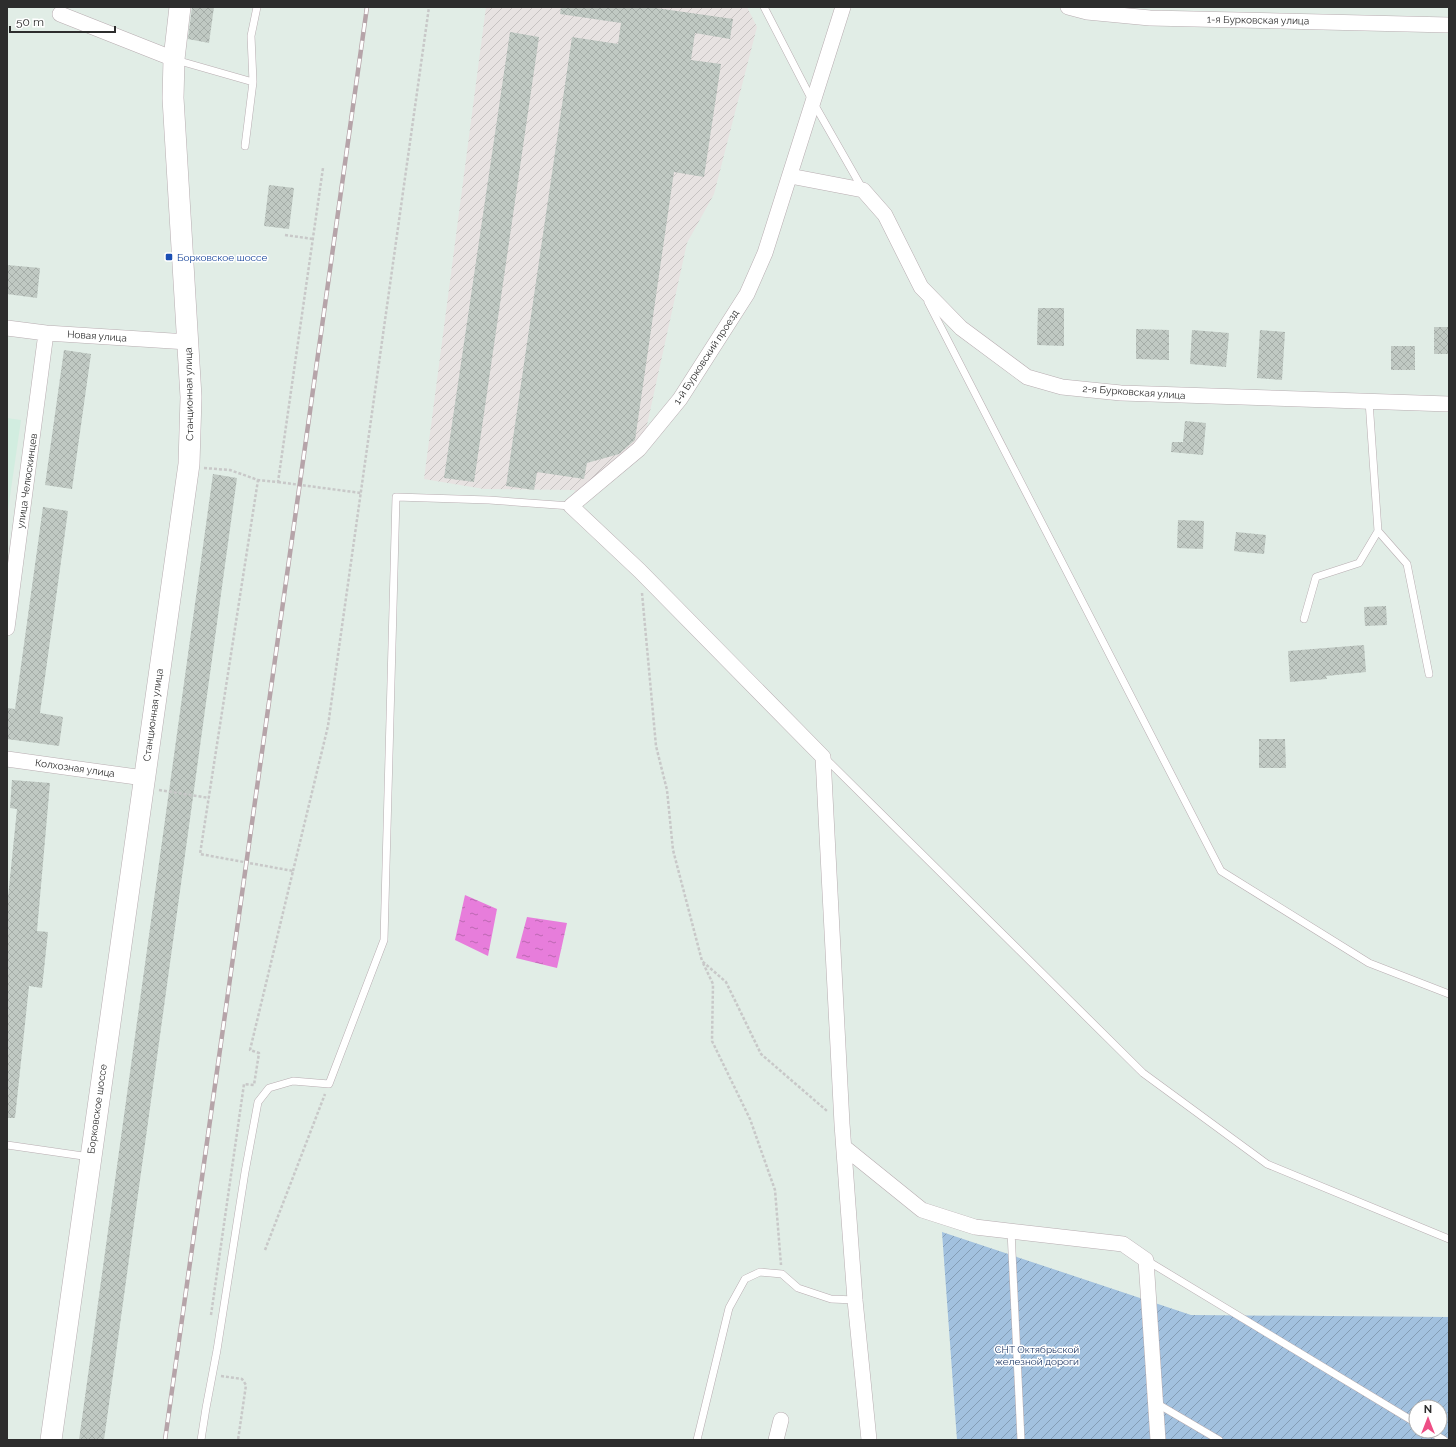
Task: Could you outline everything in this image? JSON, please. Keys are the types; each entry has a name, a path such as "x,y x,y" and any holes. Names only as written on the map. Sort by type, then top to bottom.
{"main road":[{"name":"Станционная улица","path":"143,783 188,466 191,397 173,98 174,59 180,7"},
{"name":"Борковское шоссе","path":"51,1440 143,783"}],"street":[{"name":"1-й Бурковский проезд","path":"571,506 639,449 680,399 747,294 765,253 843,7"},
{"name":"1-я Бурковская улица","path":"1068,7 1087,12 1150,18 1449,25"},
{"path":"60,14 174,59"},
{"path":"790,176 863,190"},
{"name":"2-я Бурковская улица","path":"863,190 885,215 921,288 961,328 1028,377 1062,387 1121,393 1449,404"},
{"name":"Новая улица","path":"7,328 46,333 188,342"},
{"name":"улица Челюскинцев","path":"7,628 46,333"},
{"path":"571,506 640,571 824,757 842,1124 855,1300 869,1440"},
{"name":"Колхозная улица","path":"7,759 143,783"},
{"path":"844,1147 922,1210 975,1227 1123,1244 1146,1260 1158,1440"},
{"path":"776,1440 781,1420"}],"lane":[{"path":"245,146 253,82 251,36 256,7"},
{"path":"764,7 813,102 863,190"},
{"path":"174,59 253,82"},
{"path":"921,288 1221,871 1369,963 1449,994"},
{"path":"1304,619 1316,577 1359,563 1378,531 1369,401"},
{"path":"201,1440 258,1102 269,1088 293,1081 329,1084 384,940 396,497 489,500 571,506"},
{"path":"1378,531 1407,564 1429,674"},
{"path":"824,757 1143,1073 1268,1164 1449,1239"},
{"path":"7,1146 90,1157"},
{"path":"1011,1231 1021,1440"},
{"path":"1146,1260 1408,1418"},
{"path":"697,1440 729,1308 745,1279 760,1272 782,1274 798,1288 830,1299 855,1300"},
{"path":"1156,1403 1219,1440"}],"path":[{"path":"210,1315 244,1084 254,1085 259,1053 250,1050 328,726 429,7"},
{"path":"278,482 324,168"},
{"path":"284,235 313,238"},
{"path":"188,466 230,470 258,480 361,493"},
{"path":"258,480 210,798 200,854 293,871"},
{"path":"640,571 656,746 667,790 673,850 702,961 713,984 712,1041 750,1119 775,1190 782,1274"},
{"path":"143,783 210,798"},
{"path":"702,961 726,982 761,1054 842,1124"},
{"path":"265,1250 329,1084"},
{"path":"217,1350 219,1376 242,1379 246,1385 238,1440"}],"shaded area":[{"path":"486,7 747,7 757,27 714,194 687,243 643,443 571,506 575,490 484,489 424,479"},
{"path":"7,418 21,420 7,517"}],"green space":[{"name":"СНТ Октябрьской железной дороги","path":"942,1232 1191,1315 1449,1317 1449,1440 957,1440"}],"water":[{"path":"465,895 497,909 488,956 455,940"},
{"path":"527,917 567,923 557,968 516,958"}],"building":[{"path":"192,7 214,7 209,43 188,39"},
{"path":"561,7 649,7 733,19 730,39 695,33 691,60 721,64 704,177 674,172 635,440 619,454 587,463 584,479 537,472 534,490 506,486 572,37 618,44 621,23 560,14"},
{"path":"510,32 539,37 474,482 444,478"},
{"path":"269,185 294,188 289,229 264,226"},
{"path":"7,265 40,268 37,298 7,294"},
{"path":"1038,308 1064,308 1064,346 1037,345"},
{"path":"1434,327 1449,327 1449,354 1434,354"},
{"path":"1136,329 1169,330 1169,360 1136,359"},
{"path":"1192,330 1229,333 1226,367 1190,364"},
{"path":"1260,330 1285,332 1282,380 1257,378"},
{"path":"1391,346 1415,346 1415,370 1391,370"},
{"path":"64,350 91,354 72,489 45,485"},
{"path":"1185,421 1206,423 1203,455 1171,452 1172,442 1183,442"},
{"path":"213,474 237,478 104,1440 79,1440"},
{"path":"43,507 68,511 40,713 63,717 59,746 7,739 7,708 15,709"},
{"path":"1178,520 1204,521 1203,549 1177,548"},
{"path":"1236,532 1266,535 1264,554 1234,551"},
{"path":"1386,606 1387,625 1365,626 1364,607"},
{"path":"1364,645 1366,672 1326,676 1327,679 1290,682 1288,651"},
{"path":"1259,739 1285,739 1286,768 1259,768"},
{"path":"12,780 50,783 37,931 48,932 42,988 29,986 15,1118 7,1118 7,907 17,809 10,808"}],"railway":[{"path":"165,1440 367,7"}],"place":[{"name":"Борковское шоссе","path":"169,257"}]}
